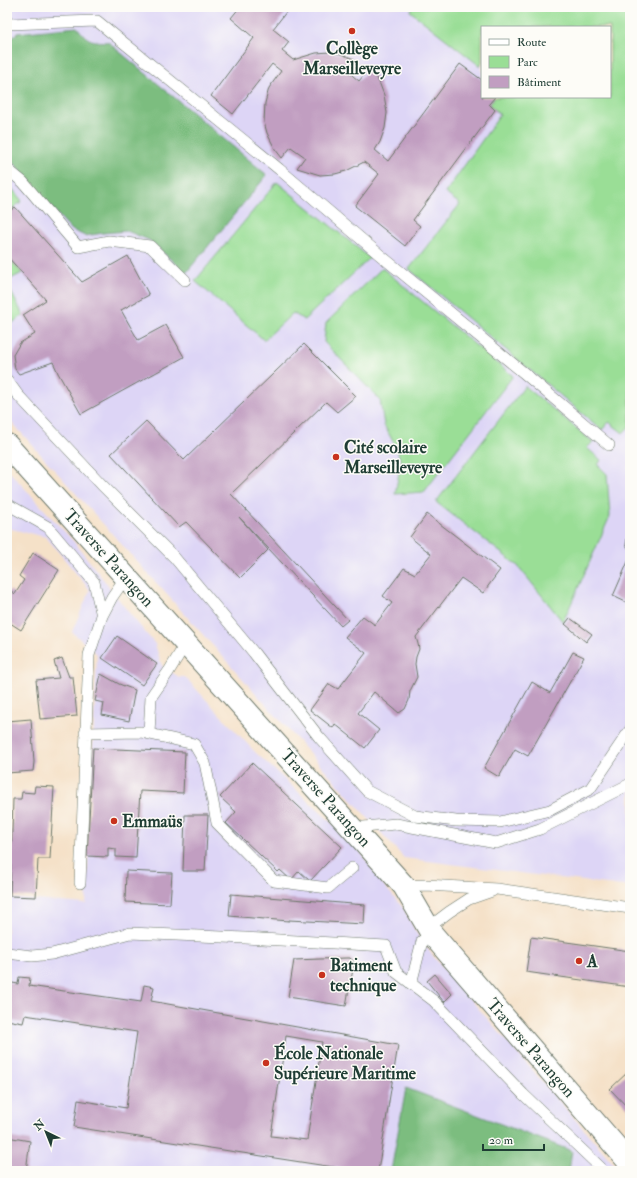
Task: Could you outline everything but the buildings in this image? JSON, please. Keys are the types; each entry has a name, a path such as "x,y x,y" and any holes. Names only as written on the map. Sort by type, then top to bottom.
{"street":[{"name":"Traverse Parangon","path":"7,445 404,886 430,931 630,1163"}],"lane":[{"path":"7,24 97,21 279,169 380,256 610,445"},
{"path":"7,169 23,182 78,247 109,241 150,246 185,280"},
{"path":"7,380 18,394 102,485 174,557 254,653 319,737 367,791 415,816 456,821 500,822 550,810 590,789 630,730"},
{"path":"7,504 48,527 94,582 102,616"},
{"path":"80,883 89,655 102,616 112,597 126,577"},
{"path":"149,733 151,697 186,643"},
{"path":"85,733 140,732 194,744 205,763 217,823 274,881 328,888 352,868"},
{"path":"353,828 396,824 496,843 540,829 630,784"},
{"path":"404,886 426,884 497,889 630,908"},
{"path":"411,984 422,941 430,931 449,912 469,899 497,889"},
{"path":"7,953 32,956 52,954 130,932 386,946 396,972 434,1001 523,1094 600,1167 601,1171"}],"shaded area":[{"name":"Cité scolaire Marseilleveyre","path":"7,7 630,7 630,887 404,858 7,417"},
{"name":"École Nationale Supérieure Maritime","path":"7,469 76,544 155,644 162,666 179,677 185,677 255,752 356,845 382,883 404,909 416,932 432,955 620,1171 7,1171 7,898 86,904 97,654 72,632 90,590 46,537 7,528"}],"green space":[{"path":"413,7 621,7 630,18 630,426 623,433 609,422 602,430 409,269 460,204 445,193 500,115 489,104 494,98 611,98 611,26 481,26 480,66 410,11"},
{"path":"77,27 87,38 108,42 267,175 186,273 149,240 127,231 85,236 72,230 14,163 7,157 7,42 17,33"},
{"path":"7,182 22,201 8,212 7,211"},
{"path":"277,182 370,258 304,320 293,313 264,340 195,281"},
{"path":"7,256 22,273 7,281"},
{"path":"382,268 513,376 424,492 395,494 401,462 396,447 384,425 380,400 324,342 326,323"},
{"path":"7,284 23,315 7,327"},
{"path":"525,386 593,442 587,448 601,460 598,465 607,474 610,516 563,622 518,566 436,502"},
{"path":"406,1088 572,1151 569,1171 391,1171"}],"place":[{"name":"Collège Marseilleveyre","path":"352,31"},
{"name":"Cité scolaire Marseilleveyre","path":"336,457"},
{"name":"Emmaüs","path":"114,821"},
{"name":"A","path":"579,961"},
{"name":"Batiment technique","path":"322,975"},
{"name":"École Nationale Supérieure Maritime","path":"266,1063"}]}
